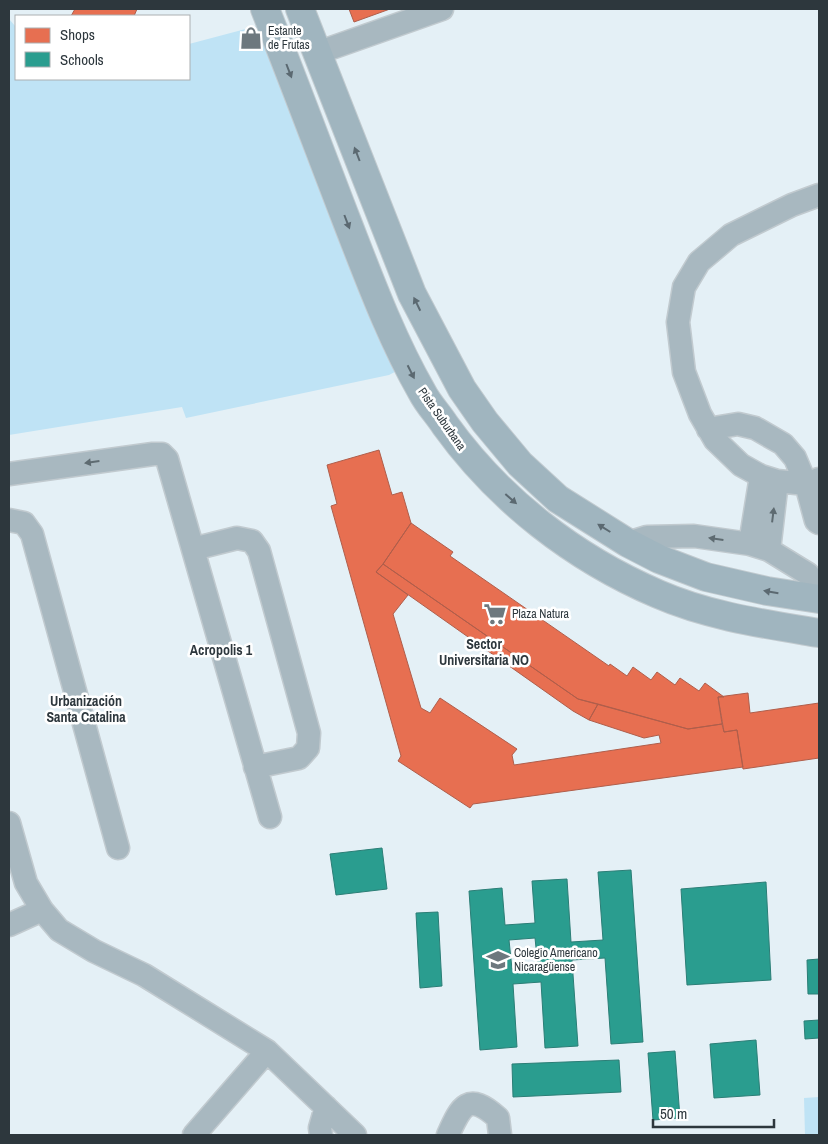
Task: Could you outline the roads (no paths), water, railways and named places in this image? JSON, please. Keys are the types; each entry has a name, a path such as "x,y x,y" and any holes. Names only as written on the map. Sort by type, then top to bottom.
{"main road":[{"name":"Pista Suburbana","path":"265,9 369,278 395,340 423,394 463,450 494,485 566,544 614,574 659,595 704,610 758,623 819,633"},
{"path":"300,9 412,294 462,389 491,429 520,464 558,500 628,543 659,559 706,577 767,591 819,599"}],"street":[{"path":"317,53 442,9"},
{"path":"813,481 769,479 741,465 715,440 700,414 684,372 678,322 684,287 699,262 731,235 819,194"},
{"path":"708,429 738,424 755,428 783,444 813,481 816,521 819,523"},
{"path":"9,474 162,454 169,465 254,767 270,817"},
{"path":"9,489 169,465"},
{"path":"759,547 769,479"},
{"path":"9,520 24,523 32,534 118,848"},
{"path":"628,543 647,538 694,536 759,547 808,574 819,589"},
{"path":"193,549 237,538 252,541 259,551 309,733 308,748 298,758 254,767"},
{"path":"9,823 26,883 42,910 59,930 94,951 144,975 267,1051 355,1135"},
{"path":"9,926 42,910"},
{"path":"194,1135 267,1051"},
{"path":"448,1135 458,1113 466,1106 478,1104 490,1110 498,1118 500,1135"},
{"path":"321,1135 320,1128 326,1107"}],"place":[{"name":"Estante de Frutas","path":"251,38"},
{"name":"Plaza Natura","path":"495,614"},
{"name":"Colegio Americano Nicaragüense","path":"498,960"}],"district":[{"name":"Acropolis 1","path":"221,650"},
{"name":"Sector Universitaria NO","path":"484,652"},
{"name":"Urbanización Santa Catalina","path":"86,710"}]}
